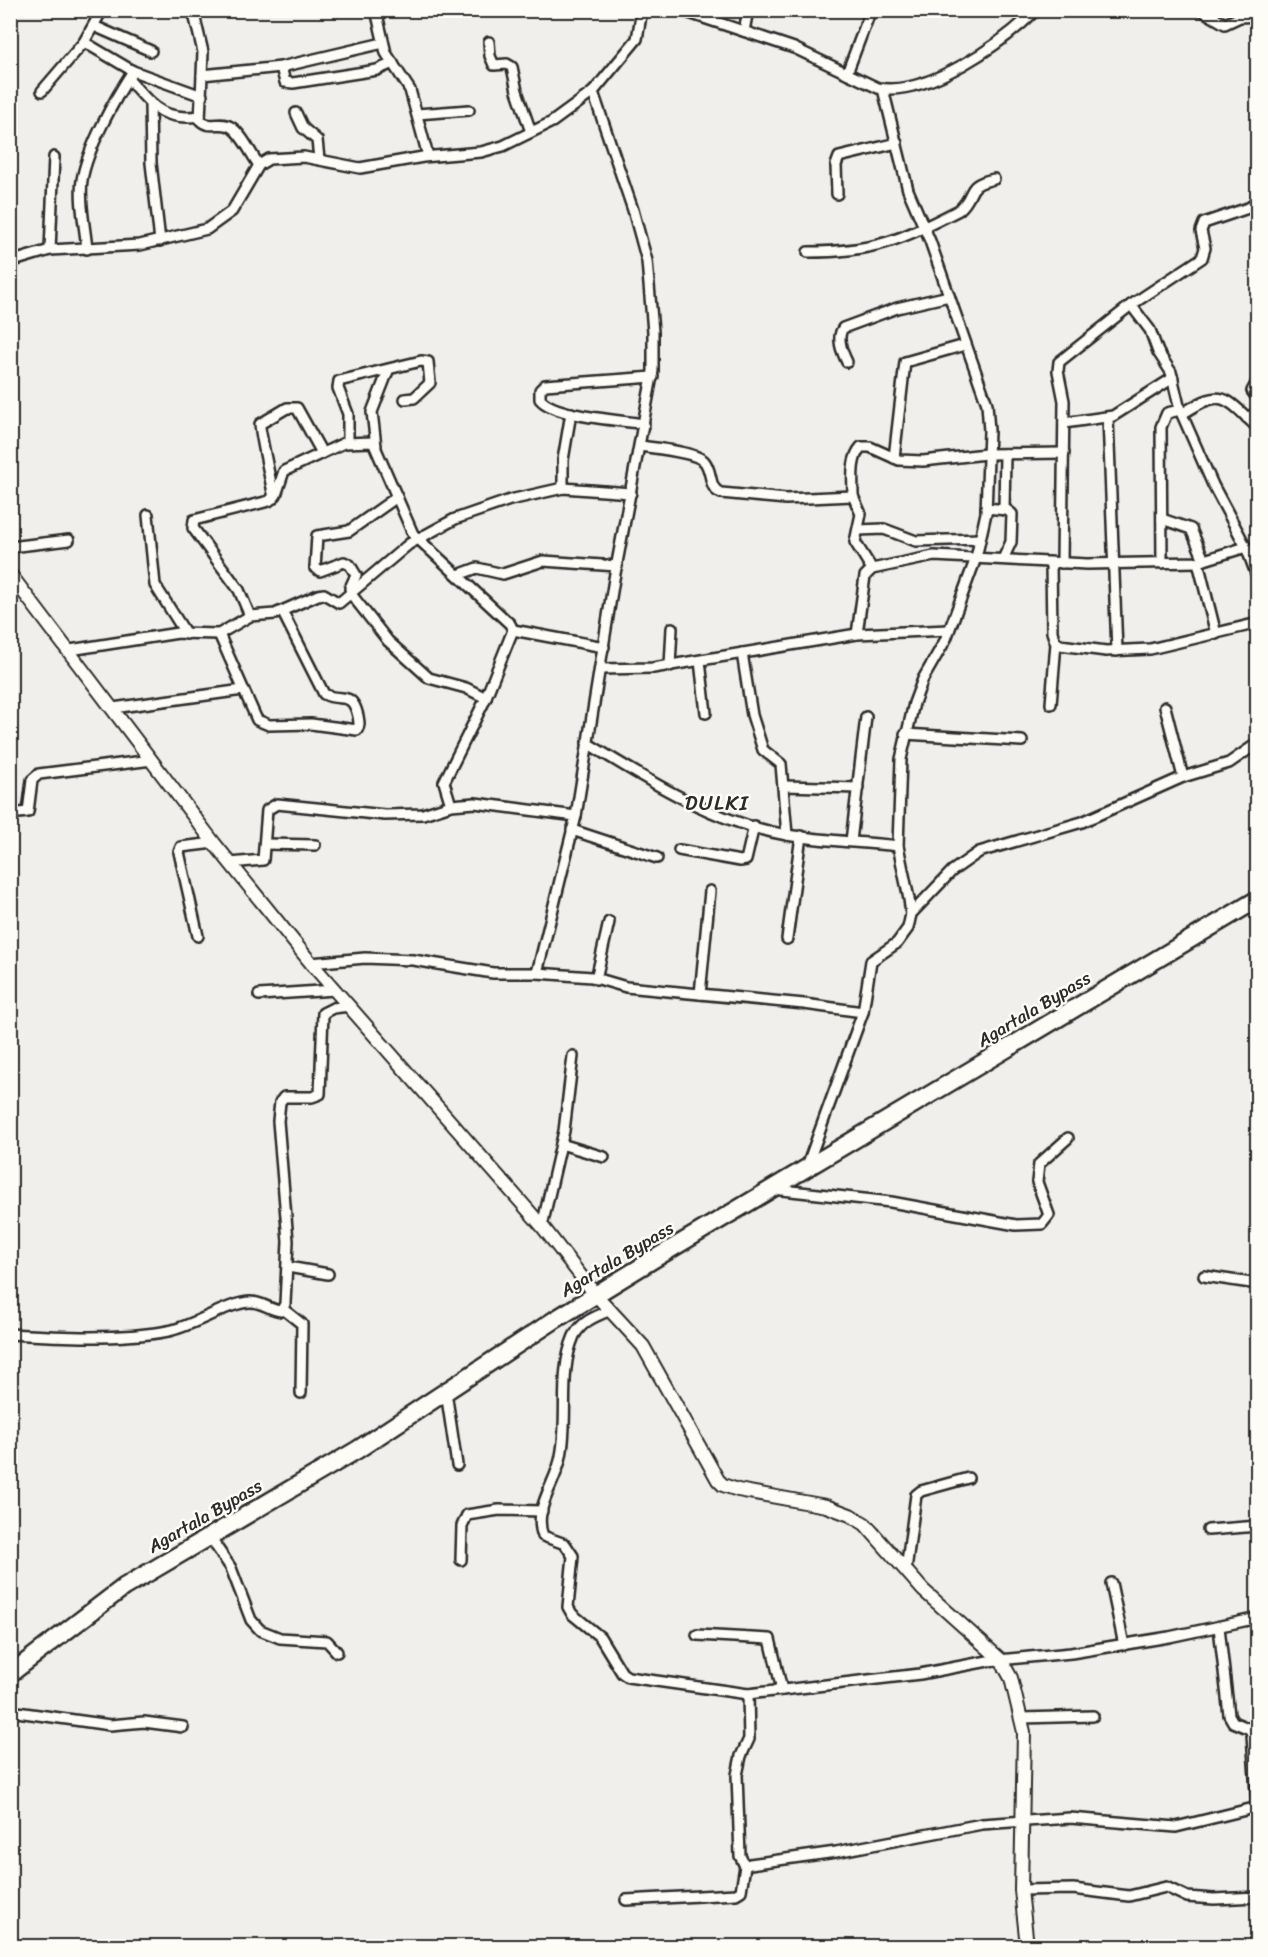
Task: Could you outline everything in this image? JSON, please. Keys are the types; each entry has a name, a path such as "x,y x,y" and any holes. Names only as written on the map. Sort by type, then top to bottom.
{"highway":[{"name":"Agartala Bypass","path":"10,1674 124,1587 313,1475 446,1392 595,1294 1257,899"}],"street":[{"path":"42,91 84,42 102,10"},
{"path":"193,10 203,52 200,116 202,123 232,127 259,165"},
{"path":"376,10 383,43 410,90 428,156"},
{"path":"10,262 50,250 87,249 160,241 199,232 226,217 245,192 259,165 269,159 304,157 360,168 428,156 491,151 552,122 594,92 637,39 642,10"},
{"path":"680,10 702,20 794,48 883,88 916,86 968,61 1016,30 1036,10"},
{"path":"744,31 748,10"},
{"path":"847,73 870,10"},
{"path":"1201,10 1225,24 1240,17 1257,16"},
{"path":"94,26 151,51"},
{"path":"84,42 130,75 150,103 174,118 200,116"},
{"path":"489,42 489,56 494,65 507,64 512,68 531,132"},
{"path":"202,75 281,67 383,43"},
{"path":"281,67 285,82 293,83 377,70 393,63"},
{"path":"130,75 202,96"},
{"path":"87,249 82,190 83,175 111,105 130,75"},
{"path":"883,88 908,190 924,228 987,404 989,431 986,454 986,508 976,558 949,630 922,679 905,734 901,759 898,846 911,914"},
{"path":"537,973 576,816 617,566 653,377 653,332 647,261 633,210 594,92"},
{"path":"150,103 151,163 160,241"},
{"path":"417,114 469,110"},
{"path":"296,113 303,128 317,140 318,159"},
{"path":"837,194 836,165 839,157 897,144"},
{"path":"50,250 54,157"},
{"path":"808,252 844,252 885,245 959,210 979,182 994,179"},
{"path":"1062,563 1064,401 1058,371 1059,362 1131,305 1203,258 1205,248 1200,231 1204,223 1251,207 1257,197"},
{"path":"847,362 841,348 840,335 843,328 897,308 949,296"},
{"path":"1131,305 1153,336 1158,352 1173,378 1181,412 1213,484 1246,547 1257,579"},
{"path":"894,458 905,362 965,345"},
{"path":"348,441 348,414 338,388 339,381 388,371 421,361 428,362 430,383 414,398 405,399"},
{"path":"388,371 372,412 376,446 397,497 417,538 510,624 513,630 486,698 444,782 451,805"},
{"path":"644,424 571,413 544,403 539,394 542,387 653,377"},
{"path":"1064,423 1108,418 1173,378"},
{"path":"1257,380 1252,391 1257,399"},
{"path":"1162,562 1161,427 1167,413 1181,412 1204,399 1211,398 1229,402 1257,428"},
{"path":"274,498 267,455 258,430 260,424 287,408 297,408 322,453"},
{"path":"1247,418 1257,412"},
{"path":"563,488 563,460 571,413"},
{"path":"1108,418 1111,441 1117,651"},
{"path":"274,498 284,471 348,441 370,441 376,446"},
{"path":"640,446 700,458 708,466 714,488 721,494 786,499 853,496"},
{"path":"872,569 855,542 861,514 853,496 853,472 861,447 870,447 894,458 923,461 986,454 1064,453"},
{"path":"1004,510 1005,454"},
{"path":"70,650 186,634 219,634 250,616 282,611 318,595 324,594 339,603 417,538 455,519 501,503 563,488 631,493"},
{"path":"397,497 355,528 321,534 315,539 314,565 317,570 347,562 355,571 356,579 350,588 351,594 388,641 429,678 466,688 486,698"},
{"path":"250,616 239,590 193,524 198,518 274,498"},
{"path":"986,508 1011,512 1013,519 1011,542 1003,559"},
{"path":"148,515 155,585 186,634"},
{"path":"1162,519 1191,529 1201,561 1216,634"},
{"path":"858,530 884,529 916,541 980,539"},
{"path":"10,547 69,540"},
{"path":"857,634 865,576 872,569 934,556 1113,564 1201,561 1246,547"},
{"path":"458,575 481,568 503,574 543,561 617,566"},
{"path":"1050,562 1050,615 1056,643 1051,704"},
{"path":"10,574 70,650 214,843 311,963 543,1226 595,1294 643,1346 700,1449 723,1485 738,1490 826,1506 850,1515 880,1538 923,1590 1001,1660 1011,1678 1022,1718 1026,1751 1021,1821 1021,1890 1027,1947"},
{"path":"219,634 257,720 262,723 311,724 354,731 359,728 357,713 351,700 324,694 282,611"},
{"path":"1056,643 1117,651 1150,649 1257,623"},
{"path":"670,666 672,628"},
{"path":"513,630 604,647"},
{"path":"601,669 670,666 857,634 949,630"},
{"path":"742,654 752,716 763,750 782,764 787,835"},
{"path":"700,661 706,713"},
{"path":"113,708 243,690"},
{"path":"1165,707 1184,777"},
{"path":"851,841 866,717"},
{"path":"905,734 1022,741"},
{"path":"806,1168 863,1012 871,961 903,938 911,914 952,871 979,852 1082,822 1184,777 1229,763 1257,743"},
{"path":"587,744 676,795 754,826 787,835 898,846"},
{"path":"10,814 28,812 32,780 39,774 152,760"},
{"path":"784,786 858,788"},
{"path":"230,863 262,860 267,810 277,804 385,815 423,814 451,805 476,803 576,816"},
{"path":"679,850 740,861 746,860 754,826"},
{"path":"572,830 657,858"},
{"path":"787,939 801,836"},
{"path":"198,936 179,852 181,847 188,845 214,843"},
{"path":"265,844 315,845"},
{"path":"700,994 710,891"},
{"path":"596,978 609,922"},
{"path":"311,963 365,958 413,960 493,973 537,973 596,978 626,987 863,1012"},
{"path":"259,995 335,990"},
{"path":"283,1309 288,1267 278,1121 280,1102 284,1097 312,1097 320,1094 323,1013 333,1008 349,1006"},
{"path":"543,1226 561,1144 573,1056"},
{"path":"771,1189 891,1202 1016,1225 1042,1224 1049,1215 1036,1182 1039,1164 1068,1138"},
{"path":"561,1144 604,1157"},
{"path":"288,1267 328,1274"},
{"path":"1204,1276 1257,1284"},
{"path":"10,1334 136,1334 168,1331 193,1324 241,1303 262,1304 277,1311 283,1309"},
{"path":"283,1309 302,1324 301,1393"},
{"path":"611,1310 589,1319 580,1327 570,1346 561,1456 542,1511 541,1529 543,1536 565,1544 573,1556 567,1607 572,1614 600,1637 622,1672 628,1677 748,1694 920,1674 1001,1660 1124,1645 1257,1618"},
{"path":"446,1392 457,1465"},
{"path":"906,1570 916,1495 921,1491 968,1478"},
{"path":"461,1560 462,1526 467,1515 499,1510 542,1511"},
{"path":"1208,1530 1257,1526"},
{"path":"208,1536 231,1568 251,1620 260,1630 280,1638 327,1641 338,1652"},
{"path":"1111,1583 1124,1645"},
{"path":"745,1866 836,1852 934,1831 1070,1818 1176,1827 1257,1807 1252,1734 1250,1729 1233,1722 1229,1715 1219,1627"},
{"path":"697,1635 770,1639 782,1690"},
{"path":"626,1900 735,1894 741,1891 745,1866 740,1856 737,1775 741,1756 749,1739 748,1694"},
{"path":"10,1711 110,1725 144,1722 183,1727"},
{"path":"1022,1718 1093,1716"},
{"path":"1021,1890 1073,1889 1130,1896 1166,1887 1186,1897 1214,1899 1257,1897"}],"district":[{"name":"DULKI","path":"717,803"}]}
